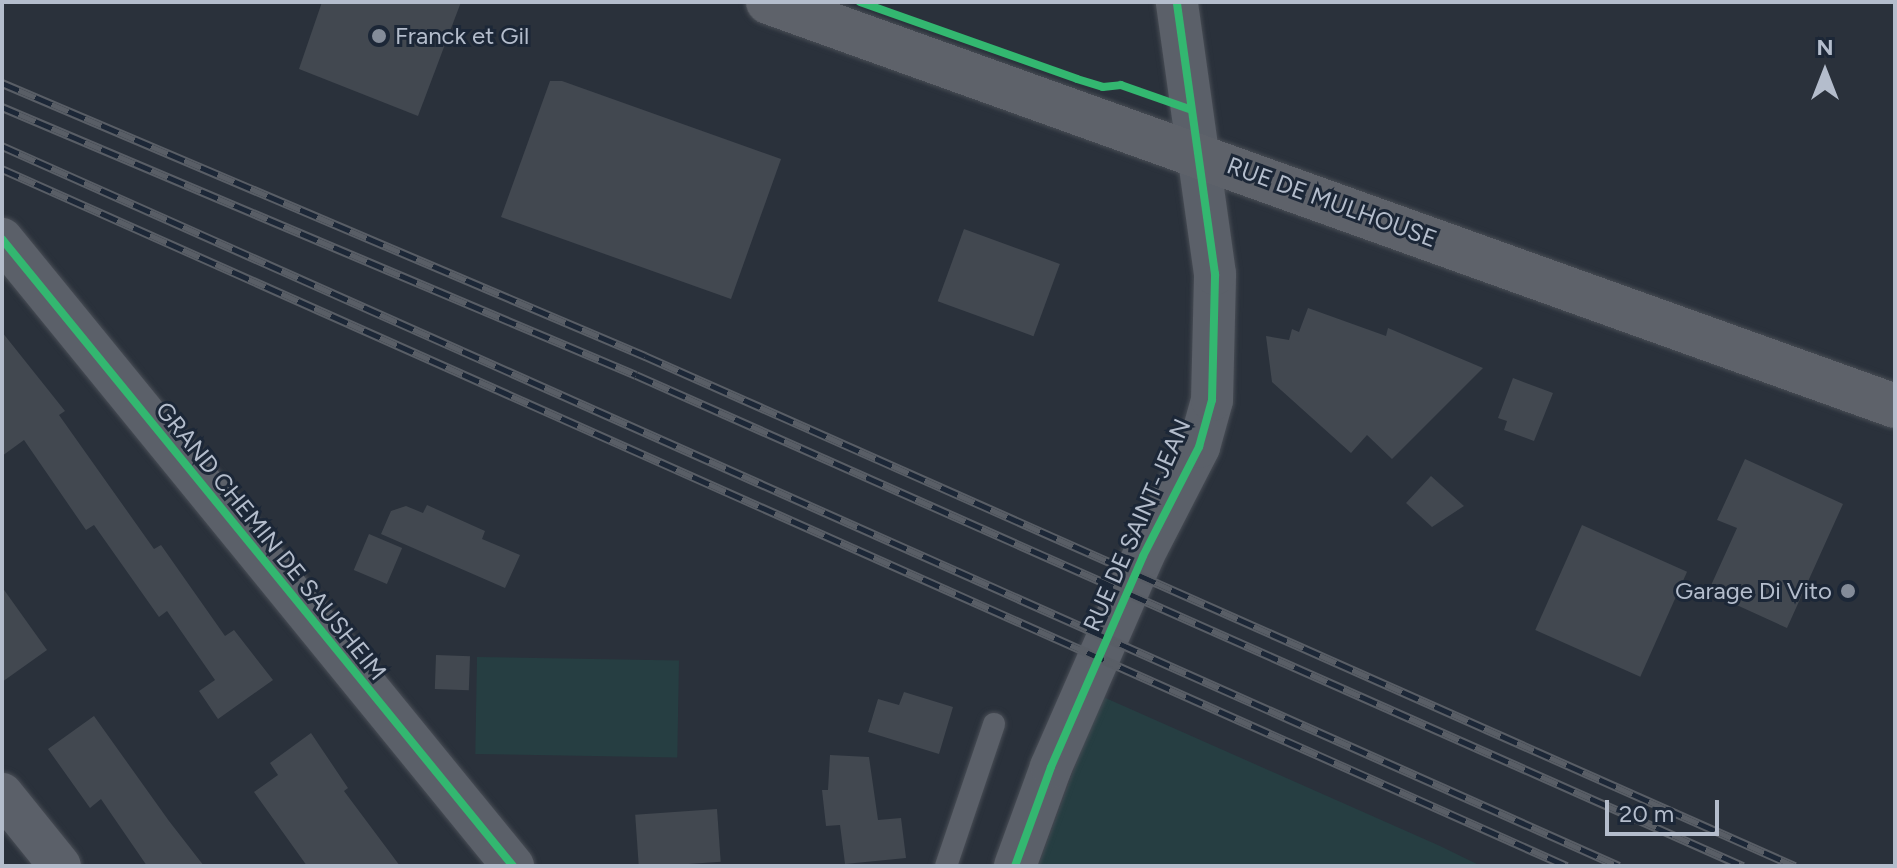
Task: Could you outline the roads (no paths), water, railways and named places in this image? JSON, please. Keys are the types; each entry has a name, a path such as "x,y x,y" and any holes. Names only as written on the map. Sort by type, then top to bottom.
{"main road":[{"name":"RUE DE MULHOUSE","path":"768,2 1895,406"}],"street":[{"name":"RUE DE SAINT-JEAN","path":"1015,866 1034,808 1143,556 1187,474 1212,400 1215,274 1177,2"},
{"name":"GRAND CHEMIN DE SAUSHEIM","path":"2,239 513,866"},
{"path":"2,794 60,866"}],"lane":[{"path":"946,866 994,724"}],"railway":[{"path":"2,83 645,356 1795,866"},
{"path":"2,107 636,375 1743,866"},
{"path":"2,146 1619,866"},
{"path":"2,169 1567,866"}],"place":[{"name":"Franck et Gil","path":"379,36"},
{"name":"Garage Di Vito","path":"1848,591"}]}
